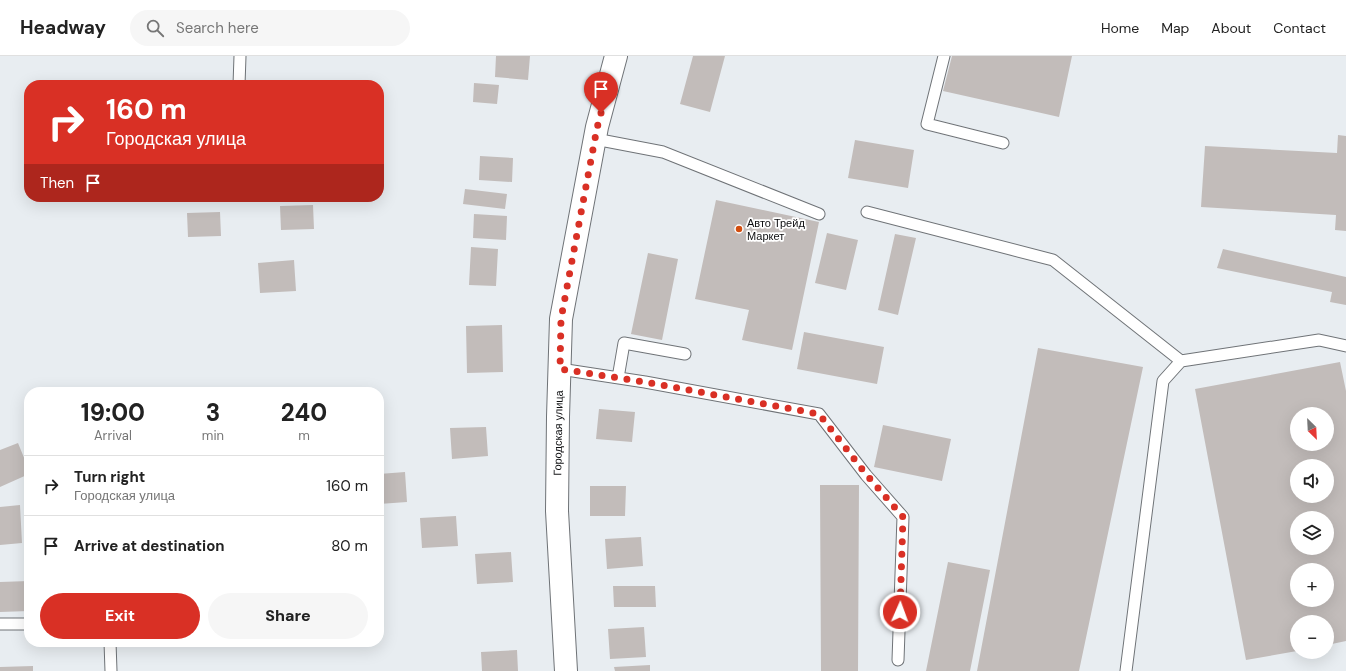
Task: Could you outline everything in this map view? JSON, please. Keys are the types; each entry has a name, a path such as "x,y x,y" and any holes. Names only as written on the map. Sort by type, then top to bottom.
{"main road":[{"name":"Городская улица","path":"566,671 557,511 561,319 595,139 616,56"}],"lane":[{"path":"239,80 240,56"},
{"path":"944,56 927,124 1003,143"},
{"path":"595,139 663,152 819,214"},
{"path":"867,212 1053,260 1181,362"},
{"path":"1126,671 1163,381 1181,362 1319,340 1346,346"},
{"path":"618,378 624,342 685,354"},
{"path":"560,369 819,414 866,474 903,517 898,660"},
{"path":"0,624 24,624"},
{"path":"110,647 111,671"}],"building":[{"path":"496,56 530,56 528,80 495,77"},
{"path":"693,56 725,56 710,112 680,104"},
{"path":"952,56 1072,56 1059,117 943,91"},
{"path":"474,83 499,85 497,104 473,102"},
{"path":"1338,135 1346,136 1346,231 1335,230 1336,215 1201,207 1205,146 1337,153"},
{"path":"855,140 914,150 908,188 848,178"},
{"path":"480,156 513,158 512,182 479,180"},
{"path":"465,189 507,194 505,209 463,204"},
{"path":"716,200 819,222 792,350 742,340 749,310 695,299"},
{"path":"313,205 314,229 281,230 280,206"},
{"path":"220,212 221,236 188,237 187,213"},
{"path":"474,214 507,216 506,240 473,238"},
{"path":"827,233 858,240 846,290 815,283"},
{"path":"895,234 916,238 898,315 878,310"},
{"path":"471,247 498,249 496,286 469,285"},
{"path":"1223,249 1346,277 1346,305 1330,302 1332,292 1217,268"},
{"path":"648,253 678,259 662,340 631,334"},
{"path":"294,260 296,291 260,293 258,263"},
{"path":"502,325 503,372 467,373 466,326"},
{"path":"804,332 884,347 877,384 797,369"},
{"path":"1038,348 1143,367 1079,671 977,671"},
{"path":"1340,362 1346,391 1346,641 1334,644 1334,615 1290,615 1290,652 1246,660 1195,389"},
{"path":"599,409 635,412 632,442 596,439"},
{"path":"883,425 951,439 942,481 874,467"},
{"path":"486,427 488,456 452,459 450,428"},
{"path":"18,443 24,458 24,476 0,487 0,450"},
{"path":"405,472 407,502 384,504 384,474"},
{"path":"820,485 859,485 858,671 821,671"},
{"path":"590,486 626,486 625,516 590,516"},
{"path":"20,505 22,543 0,545 0,507"},
{"path":"456,516 458,546 422,548 420,518"},
{"path":"641,537 643,566 607,569 605,539"},
{"path":"511,552 513,582 477,584 475,554"},
{"path":"948,562 990,570 970,671 926,671"},
{"path":"24,581 24,611 0,612 0,582"},
{"path":"613,586 655,586 656,607 614,607"},
{"path":"644,627 646,657 610,659 608,629"},
{"path":"517,650 518,671 482,671 481,652"},
{"path":"650,665 650,671 615,671 614,667"},
{"path":"33,666 33,671 0,671 0,667"}],"place":[{"name":"Авто Трейд Маркет","path":"739,229"}],"route":[{"path":"601,113 561,319 560,369 645,382 819,414 866,474 903,517 900,612"}]}
